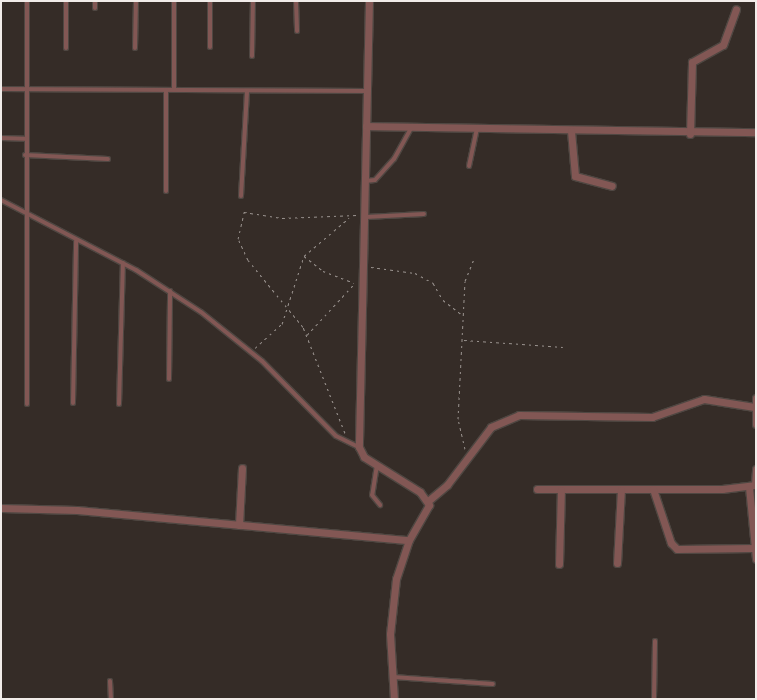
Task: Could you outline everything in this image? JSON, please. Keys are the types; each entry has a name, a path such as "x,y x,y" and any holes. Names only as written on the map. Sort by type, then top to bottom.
{"street":[{"path":"369,1 365,266 359,447 377,465 428,500"},
{"path":"690,134 692,62 723,45 736,9"},
{"path":"366,126 690,134 756,132"},
{"path":"571,131 573,173 585,181 612,186"},
{"path":"756,398 754,407 756,422"},
{"path":"394,699 392,677 392,608 409,540 428,500 447,485 468,454 491,427 519,415 652,417 704,399 754,407"},
{"path":"239,525 242,468"},
{"path":"756,469 753,486 756,559"},
{"path":"538,489 622,490 753,486"},
{"path":"653,489 671,543 677,549 754,544"},
{"path":"559,564 561,490"},
{"path":"617,563 622,490"},
{"path":"1,508 239,525 409,540"}],"lane":[{"path":"27,1 25,89 27,404"},
{"path":"66,1 66,48"},
{"path":"95,1 95,8"},
{"path":"135,48 136,1"},
{"path":"174,1 174,90"},
{"path":"210,1 210,47"},
{"path":"252,56 253,1"},
{"path":"296,1 297,31"},
{"path":"1,89 367,91"},
{"path":"166,90 166,191"},
{"path":"241,196 247,91"},
{"path":"365,181 375,180 394,159 412,127"},
{"path":"470,166 477,129"},
{"path":"1,138 25,139"},
{"path":"25,155 108,159"},
{"path":"1,200 76,242 123,263 170,291 250,351 349,445 359,447"},
{"path":"366,214 424,214"},
{"path":"73,403 76,242"},
{"path":"119,404 123,263"},
{"path":"169,379 170,291"},
{"path":"377,465 372,495 380,506"},
{"path":"654,699 655,641"},
{"path":"392,677 493,684"},
{"path":"110,681 111,699"}],"path":[{"path":"349,445 306,336 290,308 242,252 238,239 242,214 349,218 366,214"},
{"path":"250,351 277,332 290,308 295,275 304,256 349,218"},
{"path":"304,256 323,271 355,283 363,282"},
{"path":"468,454 458,419 465,281 474,259"},
{"path":"365,266 415,273 433,283 443,300 462,315"},
{"path":"306,336 355,283"},
{"path":"463,340 563,347"}]}
